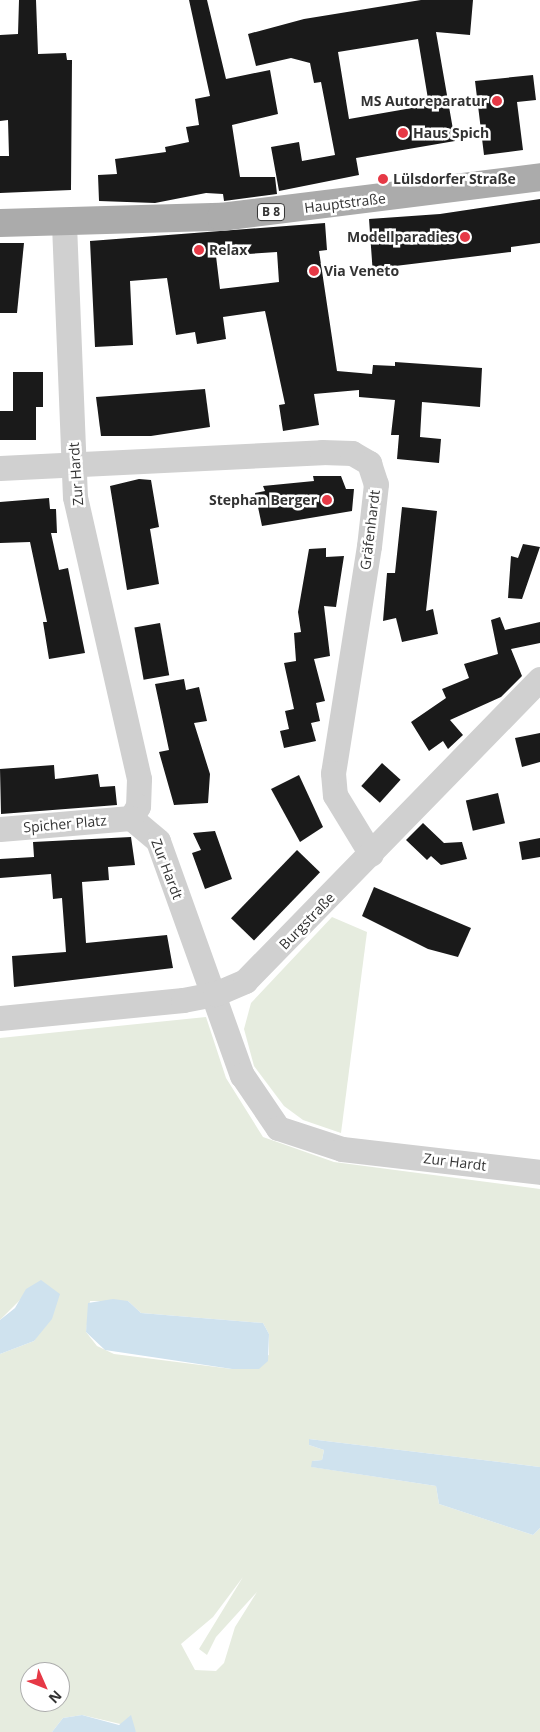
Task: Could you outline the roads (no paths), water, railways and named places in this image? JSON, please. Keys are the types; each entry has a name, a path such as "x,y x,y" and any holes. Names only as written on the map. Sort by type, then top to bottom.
{"main road":[{"name":"Hauptstraße","path":"0,224 64,224 264,213 540,177"}],"street":[{"name":"Zur Hardt","path":"64,224 75,497 139,779 138,806 131,818 158,841 215,994 242,1075 278,1128 342,1149 540,1172"},
{"name":"Gräfenhardt","path":"0,468 322,452 352,453 369,464 376,484 369,546 333,773 336,795 372,854"},
{"name":"Burgstraße","path":"0,1018 215,994 245,982 265,965 540,679"},
{"name":"Spicher Platz","path":"0,829 131,818"}],"water":[{"path":"41,1280 60,1294 52,1319 34,1341 0,1354 0,1320 15,1308 26,1289"},
{"path":"113,1299 128,1301 141,1313 263,1323 269,1334 268,1361 259,1369 232,1369 105,1350 86,1332 88,1303"},
{"path":"309,1439 540,1467 540,1528 533,1535 439,1504 436,1486 311,1467 312,1461 322,1460 324,1450 309,1445"},
{"path":"82,1715 119,1725 131,1715 136,1732 52,1732 63,1718"}],"place":[{"name":"MS Autoreparatur","path":"497,101"},
{"name":"Haus Spich","path":"403,133"},
{"name":"Lülsdorfer Straße","path":"383,179"},
{"name":"Modellparadies","path":"465,237"},
{"name":"Relax","path":"199,250"},
{"name":"Via Veneto","path":"314,271"},
{"name":"Stephan Berger","path":"327,500"}]}
